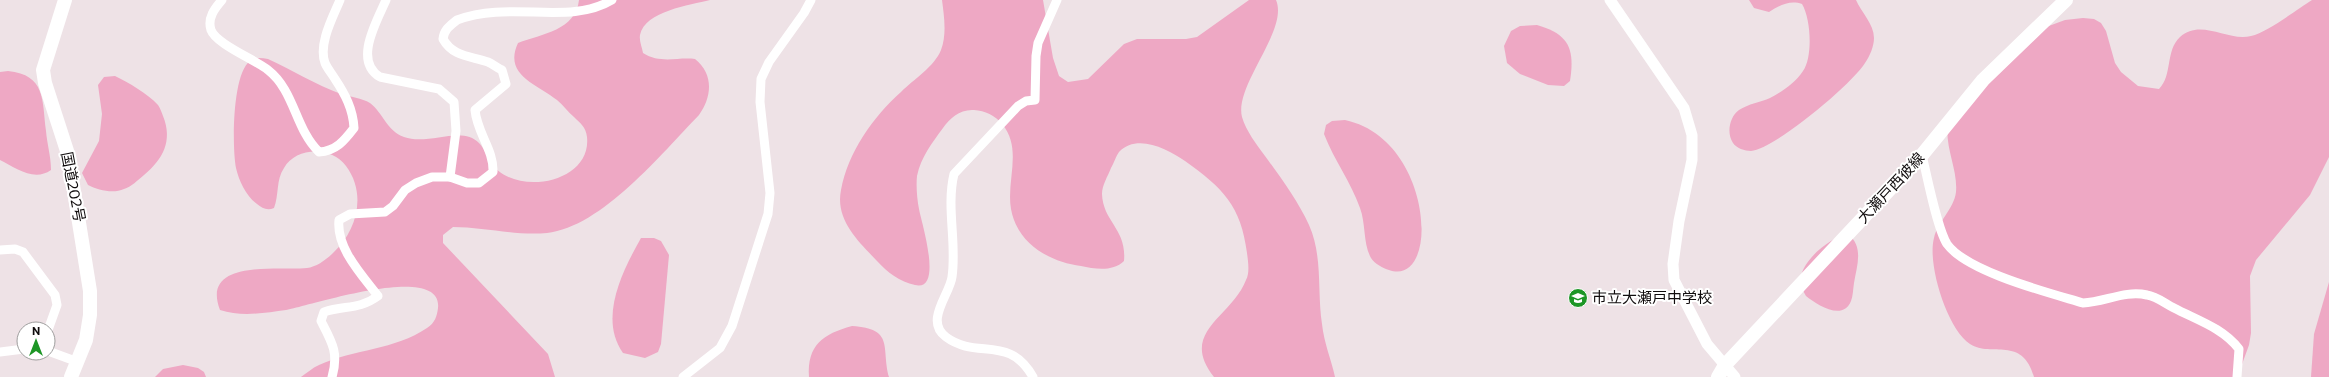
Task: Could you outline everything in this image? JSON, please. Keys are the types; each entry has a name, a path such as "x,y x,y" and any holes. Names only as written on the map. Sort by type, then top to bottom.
{"main road":[{"name":"国道202号","path":"65,0 43,70 68,154 89,276 90,315 86,340 72,377"},
{"name":"大瀬戸西彼線","path":"1722,371 1922,155 1984,80 2066,0"}],"street":[{"path":"222,0 214,9 210,20 211,30 218,39 269,70 277,78 285,89 309,143 319,152 333,150 354,128 353,114 342,90 325,63 324,48 328,30 340,0"},
{"path":"386,0 367,48 368,63 374,74 380,77 439,89 454,102 456,131 450,177"},
{"path":"534,2 561,6 591,7 602,5 612,0"},
{"path":"683,377 720,348 732,326 768,214 770,193 760,102 761,79 769,62 804,13 811,0"},
{"path":"1033,377 1025,363 1014,355 961,346 945,337 938,323 939,305 951,286 954,265 950,188 954,174 1018,106 1026,101 1035,100 1036,56 1038,43 1057,0"},
{"path":"1610,0 1684,108 1692,135 1692,160 1677,235 1673,264 1674,280 1722,371 1735,377"},
{"path":"332,377 336,366 335,348 321,321 324,312 336,308 358,307 378,296 351,260 338,230 339,220 350,214 385,212 393,206 405,190 416,182 432,177 450,177 467,183 478,183 493,172 494,161 476,124 475,110 506,84 502,70 489,62 458,54 448,47 443,39 446,29 460,18 489,3"},
{"path":"1922,155 1941,230 1947,244 1963,259 1998,276 2083,303 2095,303 2120,295 2147,295 2155,298 2196,318 2231,339 2238,349 2237,377"},
{"path":"0,250 15,249 23,252 55,295 57,305 51,321"},
{"path":"0,352 16,350"},
{"path":"56,354 78,362"}],"shaded area":[{"path":"579,0 710,0 669,10 659,15 650,20 640,35 643,53 649,56 662,59 695,59 705,72 709,86 707,101 699,115 630,186 610,203 589,217 568,228 547,233 535,234 453,227 443,235 443,243 548,354 555,377 301,377 319,365 402,341 430,326 435,319 438,308 434,294 420,288 398,287 372,290 286,310 253,314 220,310 217,293 221,282 232,275 246,271 262,269 307,268 317,265 330,256 341,244 348,234 356,212 356,188 346,166 340,159 323,152 305,153 289,161 281,172 274,208 265,209 261,207 246,193 236,168 234,128 240,80 244,68 250,61 256,58 268,59 313,82 341,94 367,101 374,107 393,131 404,137 423,139 463,136 472,138 481,145 490,161 501,173 515,179 532,182 549,180 564,175 577,166 585,153 587,137 582,126 559,102 524,78 518,71 515,63 515,54 518,43 547,33 565,24 572,18 577,10"},
{"path":"942,0 1043,0 1053,58 1059,76 1068,82 1088,79 1124,44 1137,39 1186,39 1197,37 1249,0 1276,0 1278,12 1275,26 1269,42 1246,89 1242,104 1242,117 1252,138 1283,181 1300,207 1309,225 1318,262 1323,331 1335,377 1214,377 1204,361 1202,348 1205,336 1211,326 1239,293 1247,277 1248,263 1244,237 1235,210 1220,190 1210,180 1185,161 1170,152 1152,145 1143,143 1135,144 1126,146 1119,152 1103,187 1103,204 1122,241 1124,261 1115,267 1104,269 1069,264 1046,255 1036,249 1027,241 1014,221 1010,198 1013,154 1012,144 1002,124 990,114 982,111 964,111 956,115 943,128 924,156 917,176 918,205 929,254 930,267 928,278 924,284 915,285 904,282 889,273 863,246 850,229 841,211 841,190 849,162 863,136 891,102 929,67 938,56 944,38"},
{"path":"1749,0 1856,0 1870,23 1874,38 1867,60 1857,73 1830,100 1794,128 1777,139 1762,148 1751,151 1743,150 1734,145 1729,130 1733,116 1743,108 1775,95 1796,79 1806,65 1810,38 1807,19 1802,4 1789,3 1777,7 1769,12 1754,8"},
{"path":"2312,0 2329,0 2329,157 2310,195 2256,260 2250,276 2251,333 2249,345 2241,367 2234,377 2034,377 2029,364 2022,356 2006,350 1979,348 1970,344 1962,336 1954,325 1947,311 1936,279 1933,263 1934,238 1955,198 1956,192 1955,175 1948,140 1948,120 2038,30 2065,20 2083,18 2094,19 2101,23 2106,31 2115,63 2121,72 2138,86 2159,89 2166,77 2170,56 2175,43 2180,37 2188,32 2206,30 2233,36 2251,36 2258,34 2274,25"},
{"path":"1537,25 1556,33 1563,38 1567,44 1570,52 1571,70 1570,81 1564,86 1548,85 1520,74 1507,63 1504,46 1511,31 1520,26"},
{"path":"8,71 20,73 29,78 36,84 40,91 44,109 51,165 51,170 45,173 38,175 25,172 0,160 0,72"},
{"path":"115,76 143,92 158,105 166,125 167,134 161,156 151,169 129,187 110,191 101,190 88,185 82,173 99,141 102,114 98,85 104,77"},
{"path":"1345,120 1375,133 1397,154 1412,181 1420,209 1421,235 1417,257 1406,270 1389,270 1379,266 1371,258 1368,252 1360,208 1324,134 1326,125 1332,121"},
{"path":"1848,234 1853,239 1858,250 1858,263 1851,301 1847,307 1836,311 1823,307 1806,296 1802,287 1801,278 1807,264 1819,250 1834,239"},
{"path":"641,238 654,238 661,241 669,255 661,344 658,352 645,358 623,353 616,339 613,325 613,310 616,294 627,265"},
{"path":"2329,282 2329,377 2311,377 2314,334"},
{"path":"852,326 875,331 884,341 889,377 809,377 811,357 819,342 833,333"},
{"path":"183,365 198,368 204,372 206,377 155,377 163,369"}],"place":[{"name":"市立大瀬戸中学校","path":"1578,298"}]}
